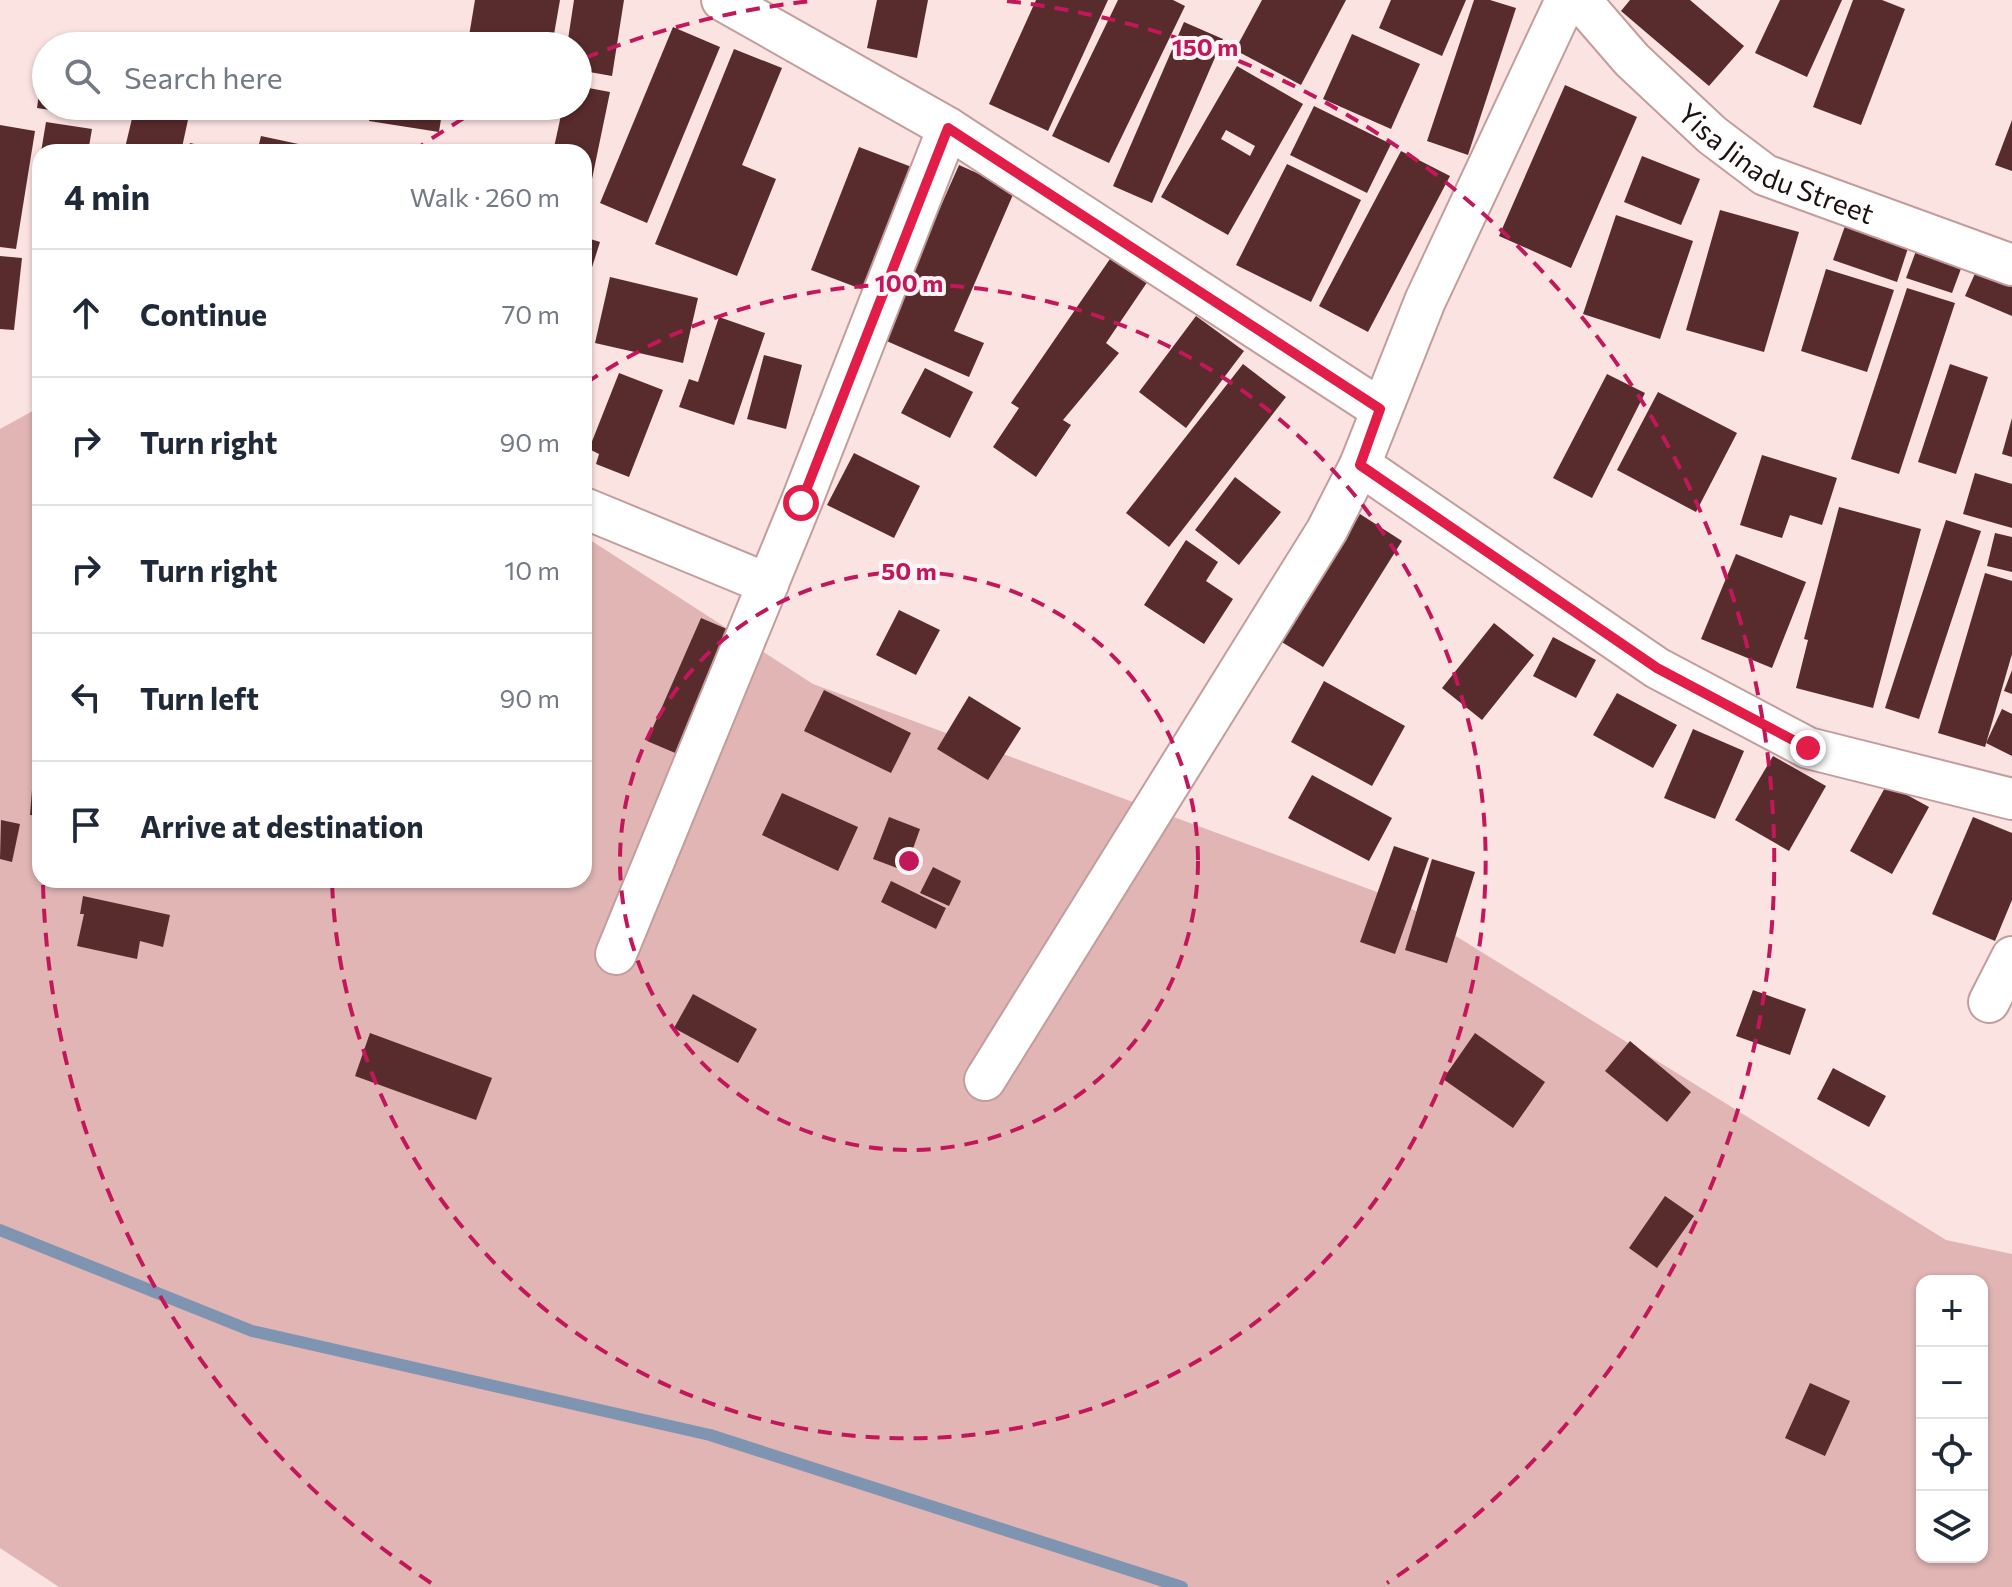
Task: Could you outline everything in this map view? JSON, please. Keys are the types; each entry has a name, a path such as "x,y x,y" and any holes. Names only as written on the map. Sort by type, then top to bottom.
{"street":[{"path":"722,0 948,128 1380,409"},
{"path":"985,1080 1327,530 1360,465 1425,301 1566,0"},
{"name":"Yisa Jinadu Street","path":"1580,0 1632,60 1712,135 1765,175 2012,265"},
{"path":"616,954 768,584 948,128"},
{"path":"1360,465 1657,668 1808,748 2012,799"},
{"path":"592,511 768,584"},
{"path":"1989,1002 2012,957"}],"shaded area":[{"path":"32,411 32,888 592,888 592,541 813,684 1396,899 1946,1240 2012,1254 2012,1587 59,1587 0,1548 0,429"}],"building":[{"path":"475,0 560,0 554,32 470,32"},
{"path":"574,0 624,0 612,76 592,72 592,32 569,32"},
{"path":"877,0 928,0 917,58 867,48"},
{"path":"1036,0 1108,0 1048,131 989,104"},
{"path":"1118,0 1173,0 1185,6 1109,163 1052,136"},
{"path":"1262,0 1346,0 1301,85 1235,50"},
{"path":"1391,0 1466,0 1442,56 1379,28"},
{"path":"1474,0 1490,0 1516,8 1468,155 1427,141"},
{"path":"1630,0 1690,0 1744,46 1709,86 1621,11"},
{"path":"1780,0 1842,0 1807,77 1755,53"},
{"path":"1853,0 1882,0 1905,9 1861,125 1813,107"},
{"path":"1184,22 1223,39 1152,203 1113,186"},
{"path":"673,27 720,47 647,223 600,203"},
{"path":"1352,34 1420,64 1391,129 1323,99"},
{"path":"734,49 782,68 742,165 776,179 737,276 655,244"},
{"path":"1237,66 1303,104 1228,235 1161,197","holes":["1226,130 1255,146 1250,156 1221,139"]},
{"path":"1565,85 1637,117 1571,268 1499,236"},
{"path":"592,89 610,92 592,179 592,144 555,144 560,120 592,120"},
{"path":"1314,106 1391,144 1367,193 1290,155"},
{"path":"132,120 188,120 183,144 126,144"},
{"path":"369,120 441,120 439,132"},
{"path":"2012,120 2012,171 1995,165"},
{"path":"46,122 92,129 89,144 42,144"},
{"path":"0,125 35,131 16,249 0,247"},
{"path":"261,136 298,144 259,144"},
{"path":"859,147 917,169 869,292 811,270"},
{"path":"1401,151 1450,176 1368,332 1319,306"},
{"path":"1642,156 1700,179 1681,225 1624,202"},
{"path":"1287,164 1361,200 1311,302 1236,265"},
{"path":"959,165 1015,190 954,331 984,343 969,377 882,339"},
{"path":"1720,210 1799,232 1764,352 1686,330"},
{"path":"1616,215 1693,241 1660,339 1583,314"},
{"path":"1845,226 1908,248 1897,282 1833,260"},
{"path":"592,240 600,242 592,267"},
{"path":"1916,251 1962,266 1952,293 1906,278"},
{"path":"0,256 22,258 14,330 0,329"},
{"path":"1112,256 1148,281 1106,343 1119,353 1063,420 1071,425 1036,477 993,447 1019,408 1011,403"},
{"path":"1826,269 1894,290 1867,372 1801,351"},
{"path":"1977,269 2012,284 2012,316 1965,296"},
{"path":"610,277 698,298 683,363 595,343"},
{"path":"1907,288 1955,303 1899,474 1851,459"},
{"path":"1196,316 1244,351 1186,428 1139,392"},
{"path":"719,317 765,333 734,425 679,407 689,379 698,382"},
{"path":"764,355 802,365 786,429 747,419"},
{"path":"1243,364 1286,397 1169,547 1126,513"},
{"path":"1950,364 1988,377 1956,474 1918,462"},
{"path":"925,368 973,392 950,438 901,413"},
{"path":"619,373 663,390 629,477 596,464 599,454 592,450 592,441"},
{"path":"1607,374 1645,393 1592,498 1553,478"},
{"path":"1658,392 1737,433 1696,512 1617,470"},
{"path":"2012,418 2012,457 2002,454"},
{"path":"854,453 920,486 894,538 827,505"},
{"path":"1762,455 1837,478 1822,525 1790,515 1782,538 1740,525"},
{"path":"1975,473 2012,484 2012,528 1963,514"},
{"path":"1235,477 1281,512 1239,565 1195,530"},
{"path":"1839,507 1921,529 1873,708 1796,688 1808,640 1804,639"},
{"path":"1360,514 1402,541 1323,667 1280,641"},
{"path":"1946,520 1981,531 1919,719 1885,708"},
{"path":"1995,533 2012,537 2012,572 1987,566"},
{"path":"1186,540 1218,562 1206,581 1233,599 1204,644 1144,605"},
{"path":"1736,554 1806,582 1772,668 1701,639"},
{"path":"1985,573 2012,581 2012,654 1985,747 1938,733"},
{"path":"899,610 940,630 916,675 876,655"},
{"path":"701,618 734,632 680,755 647,741"},
{"path":"1494,623 1534,655 1482,720 1442,688"},
{"path":"1553,637 1596,660 1576,698 1533,676"},
{"path":"2012,670 2012,694 2004,691"},
{"path":"1324,681 1405,726 1372,786 1291,742"},
{"path":"824,690 911,733 891,773 804,731"},
{"path":"1617,693 1677,725 1653,768 1593,735"},
{"path":"969,696 1021,728 988,780 937,749"},
{"path":"2002,709 2012,714 2012,756 1986,743"},
{"path":"1693,729 1744,751 1715,819 1664,798"},
{"path":"1773,756 1826,786 1789,851 1735,820"},
{"path":"1312,775 1392,818 1369,861 1288,818"},
{"path":"1887,784 1929,807 1892,874 1850,851"},
{"path":"782,793 858,827 838,871 762,835"},
{"path":"889,817 920,829 905,871 873,859"},
{"path":"1973,817 2012,833 2012,900 1995,941 1932,914"},
{"path":"1,820 20,824 12,862 0,859"},
{"path":"1394,846 1429,858 1395,954 1360,942"},
{"path":"1432,859 1475,872 1447,963 1405,950"},
{"path":"933,867 961,881 949,906 920,893"},
{"path":"891,881 946,908 936,929 881,902"},
{"path":"83,896 170,915 163,947 140,941 137,959 77,946 84,914 80,914"},
{"path":"1753,990 1806,1009 1790,1055 1736,1036"},
{"path":"693,994 757,1029 738,1063 674,1028"},
{"path":"370,1033 492,1078 476,1120 355,1076"},
{"path":"1475,1033 1545,1082 1513,1128 1443,1079"},
{"path":"1630,1041 1691,1092 1667,1122 1605,1071"},
{"path":"1833,1068 1886,1096 1869,1127 1817,1099"},
{"path":"1665,1196 1694,1216 1657,1268 1629,1248"},
{"path":"1810,1383 1850,1401 1825,1456 1785,1438"}],"waterway":[{"path":"0,1230 252,1331 710,1435 1182,1587"}],"route":[{"path":"801,503 948,128 1380,409 1360,465 1657,668 1808,748"}]}
